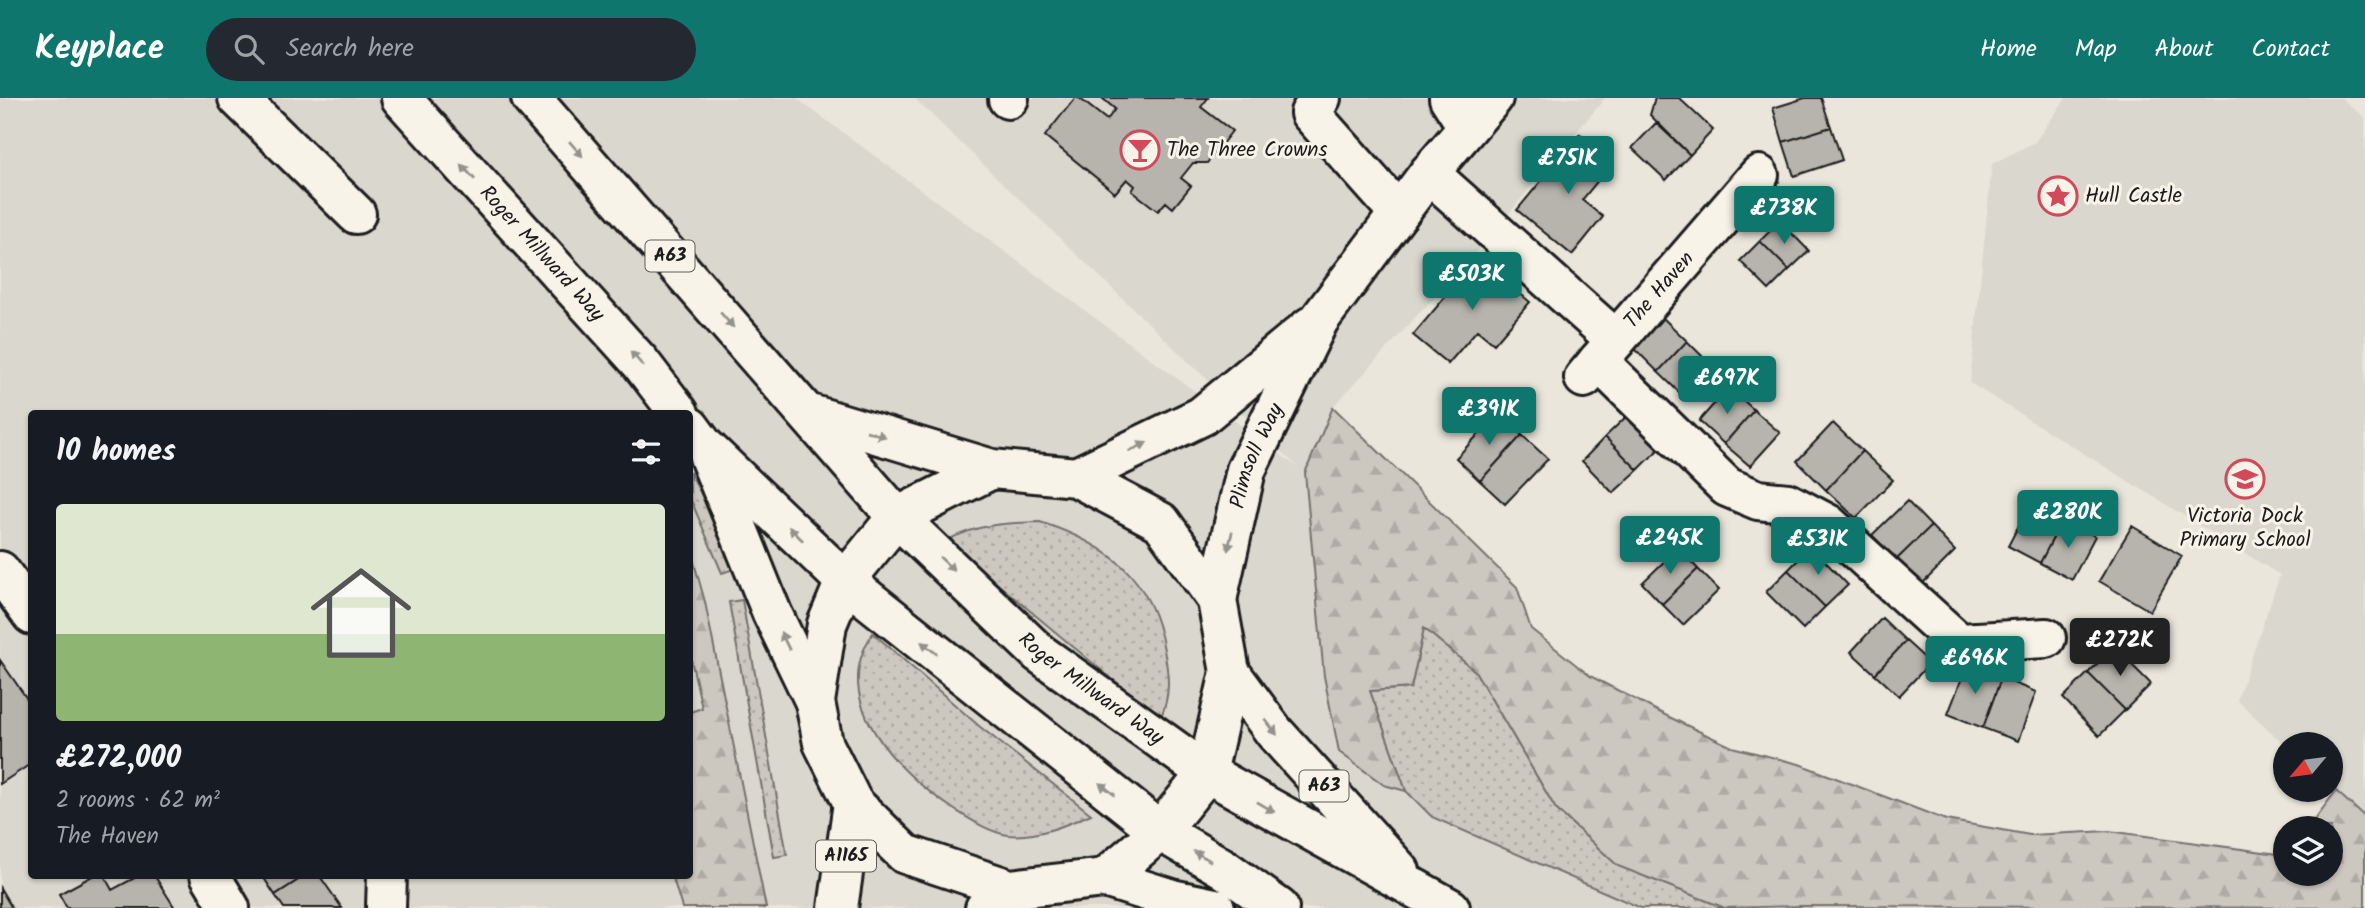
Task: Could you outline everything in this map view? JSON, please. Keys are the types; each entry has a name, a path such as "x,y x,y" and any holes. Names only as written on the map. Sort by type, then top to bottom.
{"main road":[{"path":"237,98 356,214"},
{"name":"Roger Millward Way","path":"401,98 639,362 677,410"},
{"name":"Roger Millward Way","path":"531,98 810,414 897,517 1039,653 1207,773 1436,902"},
{"path":"1321,98 1310,113 1399,213"},
{"name":"Plimsoll Way","path":"1217,600 1247,470 1319,320 1429,173 1458,112 1493,98"},
{"name":"The Haven","path":"1429,173 1599,359 1727,487 1758,500 1788,503 1828,524 1959,643 2046,638"},
{"name":"The Haven","path":"1599,359 1759,175"},
{"name":"Plimsoll Way","path":"1076,477 1202,416 1319,320"},
{"path":"810,414 992,469 1076,477 1161,522 1217,600 1230,672 1207,773 1160,831 1105,878"},
{"path":"697,436 845,581 1160,831 1223,868 1279,908"},
{"path":"697,436 772,612 815,702 823,743 853,803 905,854 998,899 1105,878 1172,899 1215,908"},
{"path":"815,702 827,624 845,581 897,517 992,469"},
{"path":"0,571 28,610"},
{"name":"Roger Millward Way","path":"1230,672 1275,733 1436,902"},
{"name":"A1165","path":"838,908 853,803"},
{"path":"212,879 230,908"},
{"path":"386,908 387,879"}],"shaded area":[{"path":"0,98 796,98 1299,468 914,98 1605,98 1485,242 1333,407 1305,473 1324,676 1383,785 1406,791 1432,817 1641,908 0,908"},
{"name":"Victoria Dock Primary School","path":"2066,98 2341,98 2365,118 2365,817 2343,797 2343,732 2273,734 2237,700 2280,575 1970,383 1992,164 2035,142"}],"green space":[{"path":"1333,407 1517,587 1531,629 1590,676 1732,747 1799,764 1946,820 2030,835 2109,831 2273,853 2273,886 2343,886 2343,816 2317,816 2328,802 2343,802 2343,797 2365,817 2365,908 1725,908 1618,866 1556,809 1475,671 1424,628 1411,688 1370,691 1406,791 1384,785 1339,752 1324,676 1305,473"},
{"path":"693,478 716,523 734,569 722,573 693,505"},
{"path":"1040,522 1086,541 1106,553 1123,567 1149,602 1158,624 1168,676 1166,702 1160,719 946,541 980,528"},
{"path":"693,559 705,602 766,908 682,908 673,879 693,879 693,711 702,708 693,668"},
{"path":"742,600 787,855 774,857 729,602"},
{"path":"1424,628 1475,671 1556,809 1618,866 1725,908 1641,908 1432,817 1406,791 1370,691 1411,688"},
{"path":"873,633 979,726 1091,814 1040,833 1008,835 980,825 955,810 912,777 876,734 864,710 858,685 861,659"}],"building":[{"name":"The Three Crowns","path":"1075,98 1079,98 1107,120 1115,109 1102,98 1208,98 1201,107 1232,131 1207,163 1193,163 1181,178 1191,186 1173,208 1166,202 1158,211 1132,191 1135,186 1127,179 1115,193 1045,136"},
{"path":"1655,98 1679,98 1713,130 1690,155 1650,115"},
{"path":"1805,98 1821,98 1831,127 1783,142 1773,108"},
{"path":"1656,123 1690,155 1666,180 1632,148"},
{"path":"1831,127 1842,160 1794,176 1783,142"},
{"path":"1580,134 1613,162 1582,200 1603,217 1572,255 1517,210"},
{"path":"1780,221 1809,251 1789,270 1760,241"},
{"path":"1760,241 1789,270 1769,290 1740,261"},
{"path":"1478,258 1530,302 1494,344 1477,330 1448,364 1413,335"},
{"path":"1663,318 1687,341 1658,372 1634,348"},
{"path":"1687,341 1711,365 1682,395 1658,372"},
{"path":"1729,387 1754,410 1724,444 1699,421"},
{"path":"1754,410 1780,433 1750,466 1724,444"},
{"path":"1499,413 1522,435 1480,481 1456,458"},
{"path":"1630,413 1662,446 1638,470 1605,437"},
{"path":"1833,423 1862,451 1826,490 1797,461"},
{"path":"1522,435 1548,459 1505,504 1480,481"},
{"path":"1605,437 1638,470 1613,493 1582,461"},
{"path":"1862,451 1893,480 1856,518 1826,490"},
{"path":"1907,501 1931,526 1896,560 1872,535"},
{"path":"2031,502 2063,519 2040,563 2008,546"},
{"path":"2063,519 2095,536 2072,580 2040,563"},
{"path":"1931,526 1955,551 1921,585 1896,560"},
{"path":"2132,526 2182,556 2150,611 2099,581"},
{"path":"1811,547 1848,585 1825,607 1788,570"},
{"path":"1678,548 1698,569 1662,604 1642,583"},
{"path":"1698,569 1719,590 1683,625 1662,604"},
{"path":"1788,570 1825,607 1803,629 1766,592"},
{"path":"1882,618 1906,641 1875,674 1851,652"},
{"path":"1906,641 1930,663 1899,696 1875,674"},
{"path":"2114,647 2151,684 2125,710 2088,673"},
{"path":"0,660 28,700 28,766 0,784"},
{"path":"1967,665 2001,678 1983,728 1948,714"},
{"path":"2088,673 2125,710 2099,736 2063,698"},
{"path":"2001,678 2036,692 2018,741 1983,728"},
{"path":"87,879 106,879 112,890 133,879 157,879 175,908 67,908 59,894"},
{"path":"265,879 300,879 275,895"},
{"path":"300,879 322,879 342,908 284,908 275,895"},
{"path":"0,888 12,908 0,908"}],"place":[{"name":"The Three Crowns","path":"1140,150"},
{"name":"Hull Castle","path":"2058,196"},
{"name":"Victoria Dock Primary School","path":"2245,479"}]}
